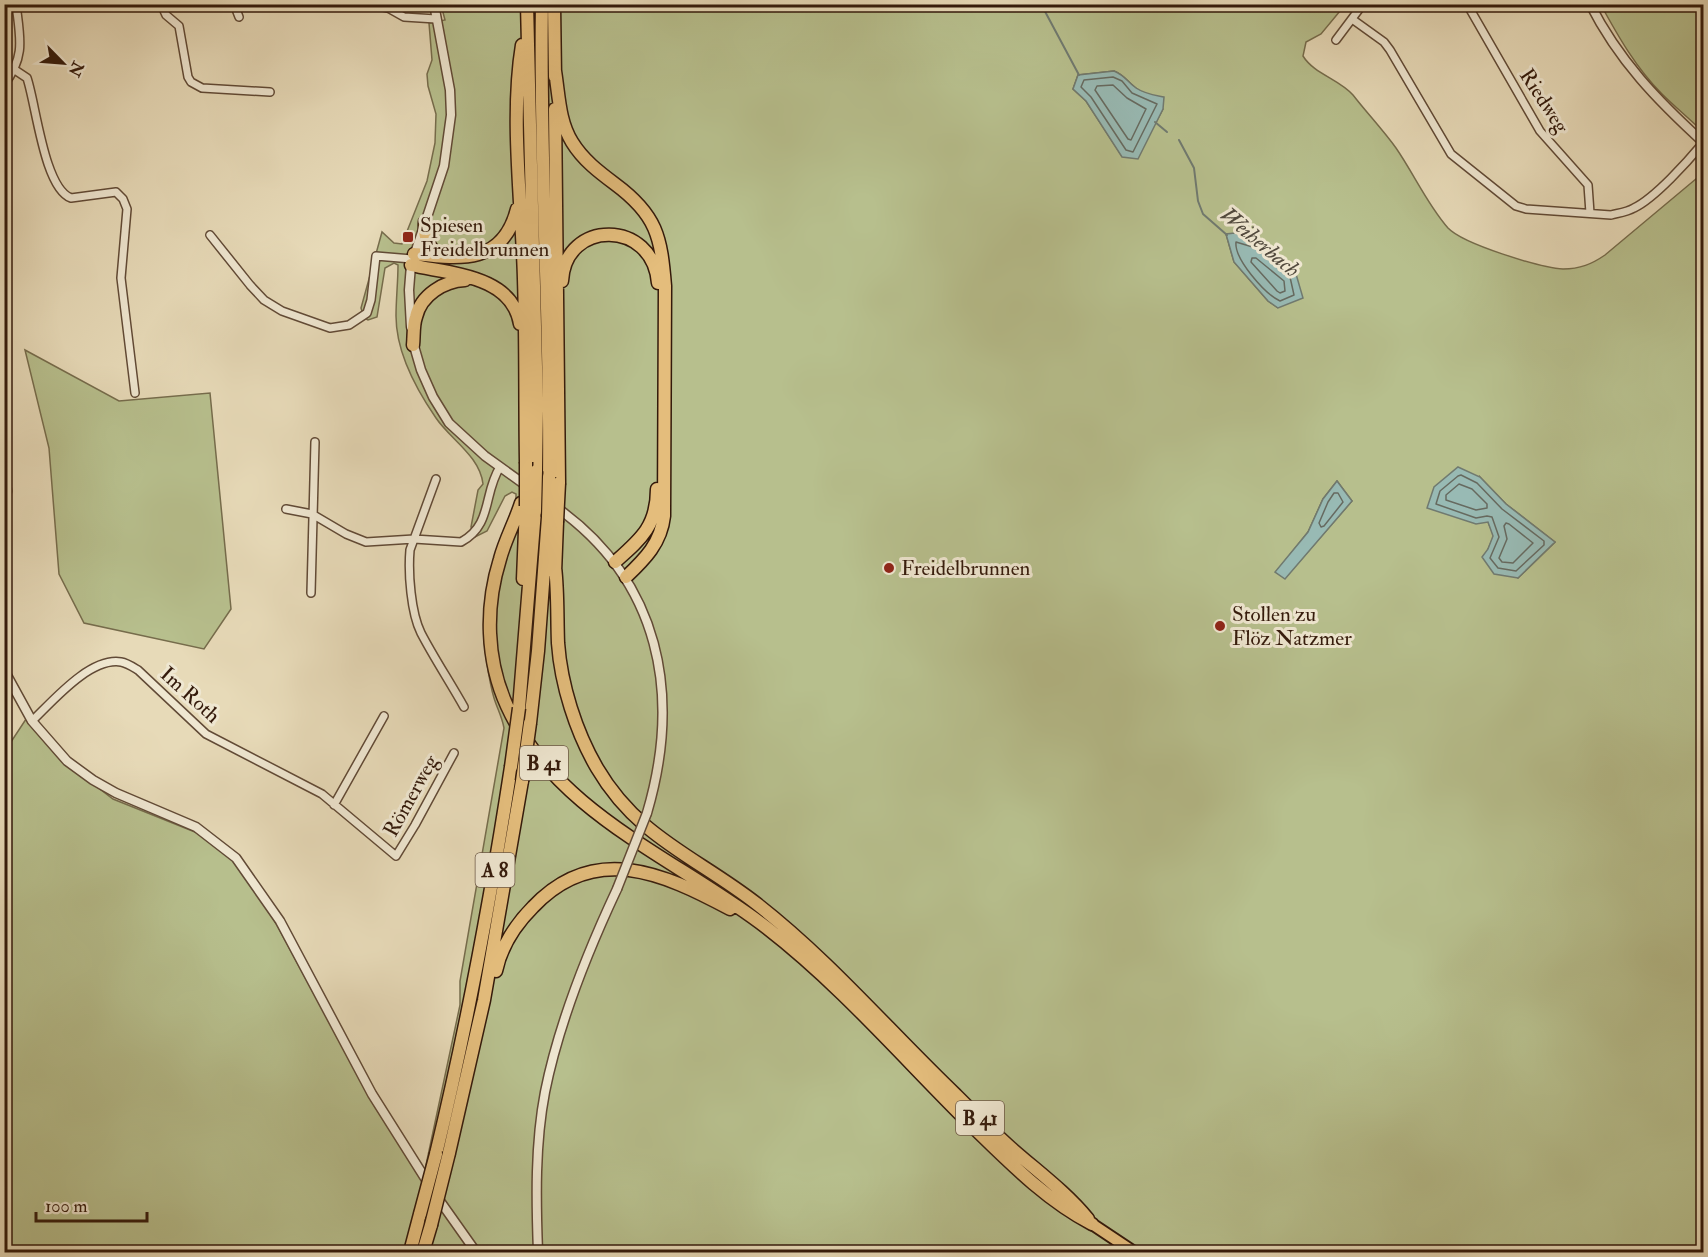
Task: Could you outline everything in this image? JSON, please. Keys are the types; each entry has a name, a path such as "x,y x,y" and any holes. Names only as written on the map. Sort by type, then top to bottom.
{"highway":[{"name":"A 8","path":"423,1252 449,1153 484,1000 500,917 530,723 553,519 554,480 543,152 543,4"},
{"path":"554,4 558,312 554,480"},
{"name":"A 8","path":"410,1252 436,1154 492,890 511,767 525,650 527,506 536,471 537,407 527,9"},
{"path":"527,9 518,69 527,506"},
{"path":"555,71 561,114 572,142 589,163 632,196 642,207 656,230 661,245 665,286 664,516 655,546 626,577"},
{"path":"412,260 474,257 494,247 512,227 520,196"},
{"path":"425,222 424,231 430,247 442,257"},
{"path":"558,312 562,274 566,262 582,242 601,235 624,236 642,246 653,261 658,288 657,499 652,523 645,534 615,562"},
{"path":"412,260 475,279 499,289 508,296 520,320 524,363"},
{"path":"413,345 415,318 427,297 435,290 456,280 475,279"},
{"name":"B 41","path":"527,506 500,556 493,582 490,612 490,643 495,671 507,706 525,740 553,774 594,811 729,900 768,929 822,975 1002,1156 1053,1200 1092,1224"},
{"path":"533,698 547,638 555,567 553,519"},
{"name":"B 41","path":"555,567 558,595 558,645 563,676 573,712 596,767 626,808 655,835 756,903 805,944 947,1087 1010,1147 1068,1197 1092,1224"},
{"path":"484,1000 492,986 504,951 524,916 543,896 562,883 582,874 616,868 640,870 673,880 768,929"}],"main road":[{"name":"B 41","path":"1092,1224 1134,1252"}],"street":[{"path":"4,85 15,70 21,49 16,4"},
{"path":"161,4 166,15 178,26 191,82 202,88 270,92"},
{"path":"234,4 239,17"},
{"path":"370,4 387,6 404,17 436,19"},
{"path":"434,4 450,90 451,115 444,166 412,260 409,290 413,345 429,388 448,423 500,467 583,527 626,577 639,602 652,641 660,671 663,697 661,752 647,813 574,992 558,1040 545,1093 536,1178 538,1252"},
{"path":"1336,40 1363,4"},
{"name":"Riedweg","path":"1467,4 1540,130 1588,184 1590,213"},
{"path":"1353,19 1384,42 1390,50 1451,154 1516,206 1611,215 1634,208 1644,202 1703,143 1652,94 1628,66 1590,4"},
{"path":"15,70 27,78 39,133 58,188 71,198 116,192 125,204 126,219 121,278 135,393"},
{"path":"210,235 264,300 282,311 330,328 349,325 367,313 371,300 376,256 412,260"},
{"path":"311,593 315,442"},
{"path":"286,509 312,514 346,534 366,542 414,538 461,542 478,528 484,518 490,486 500,467"},
{"path":"4,469 7,491 4,511"},
{"path":"436,479 414,538 409,560 413,608 421,633 464,707"},
{"name":"Im Roth","path":"32,721 82,674 96,667 121,662 138,670 216,740 311,788 396,856"},
{"path":"4,670 32,721 67,761 116,793 196,827 236,858 280,921 372,1094 435,1194 476,1252"},
{"path":"334,805 384,716"},
{"name":"Römerweg","path":"396,856 454,753"}],"green space":[{"path":"441,5 1345,5 1321,34 1306,42 1303,56 1313,67 1353,95 1396,148 1440,219 1448,228 1469,241 1503,254 1552,268 1580,267 1605,255 1703,173 1703,1252 5,1252 5,751 28,716 66,763 113,799 195,832 235,859 274,920 375,1107 423,1179 460,1005 460,981 504,728 489,678 484,636 485,596 494,558 516,501 516,494 512,492 505,496 487,531 475,537 471,527 478,490 483,484 481,474 471,456 436,418 421,395 403,356 397,330 398,265 394,263 385,268 377,317 368,320 364,318 361,308 382,232 394,243 402,244 427,181 435,143 436,114 427,74 432,60 429,23 445,20","holes":["1114,71 1163,109 1156,122 1122,156 1086,101 1073,89 1078,75","1226,234 1278,308 1268,301 1234,262","1480,477 1506,504 1555,542 1518,578 1488,549 1494,536 1488,522","1337,481 1352,501 1285,578 1276,572 1308,532 1323,499"]},
{"path":"1601,5 1703,5 1703,132 1662,94 1644,73 1621,40"},
{"path":"25,350 119,401 210,393 231,609 204,649 84,623 59,574 49,448"}],"water":[{"path":"1114,71 1139,90 1164,97 1163,109 1138,159 1122,157 1086,101 1073,89 1078,75"},
{"path":"1235,233 1259,243 1296,274 1303,298 1278,308 1268,301 1234,262 1226,234"},
{"path":"1458,467 1480,477 1506,504 1555,542 1518,578 1494,574 1482,557 1493,536 1488,522 1476,524 1427,508 1434,487"},
{"path":"1337,481 1352,501 1285,579 1275,572 1308,532 1323,499"}],"waterway":[{"name":"Weiherbach","path":"1041,4 1079,75"},
{"name":"Weiherbach","path":"1155,122 1167,132"},
{"name":"Weiherbach","path":"1179,140 1194,168 1198,201 1203,214 1227,235"}],"place":[{"name":"Spiesen Freidelbrunnen","path":"408,237"},
{"name":"Freidelbrunnen","path":"889,568"},
{"name":"Stollen zu Flöz Natzmer","path":"1220,626"}]}
